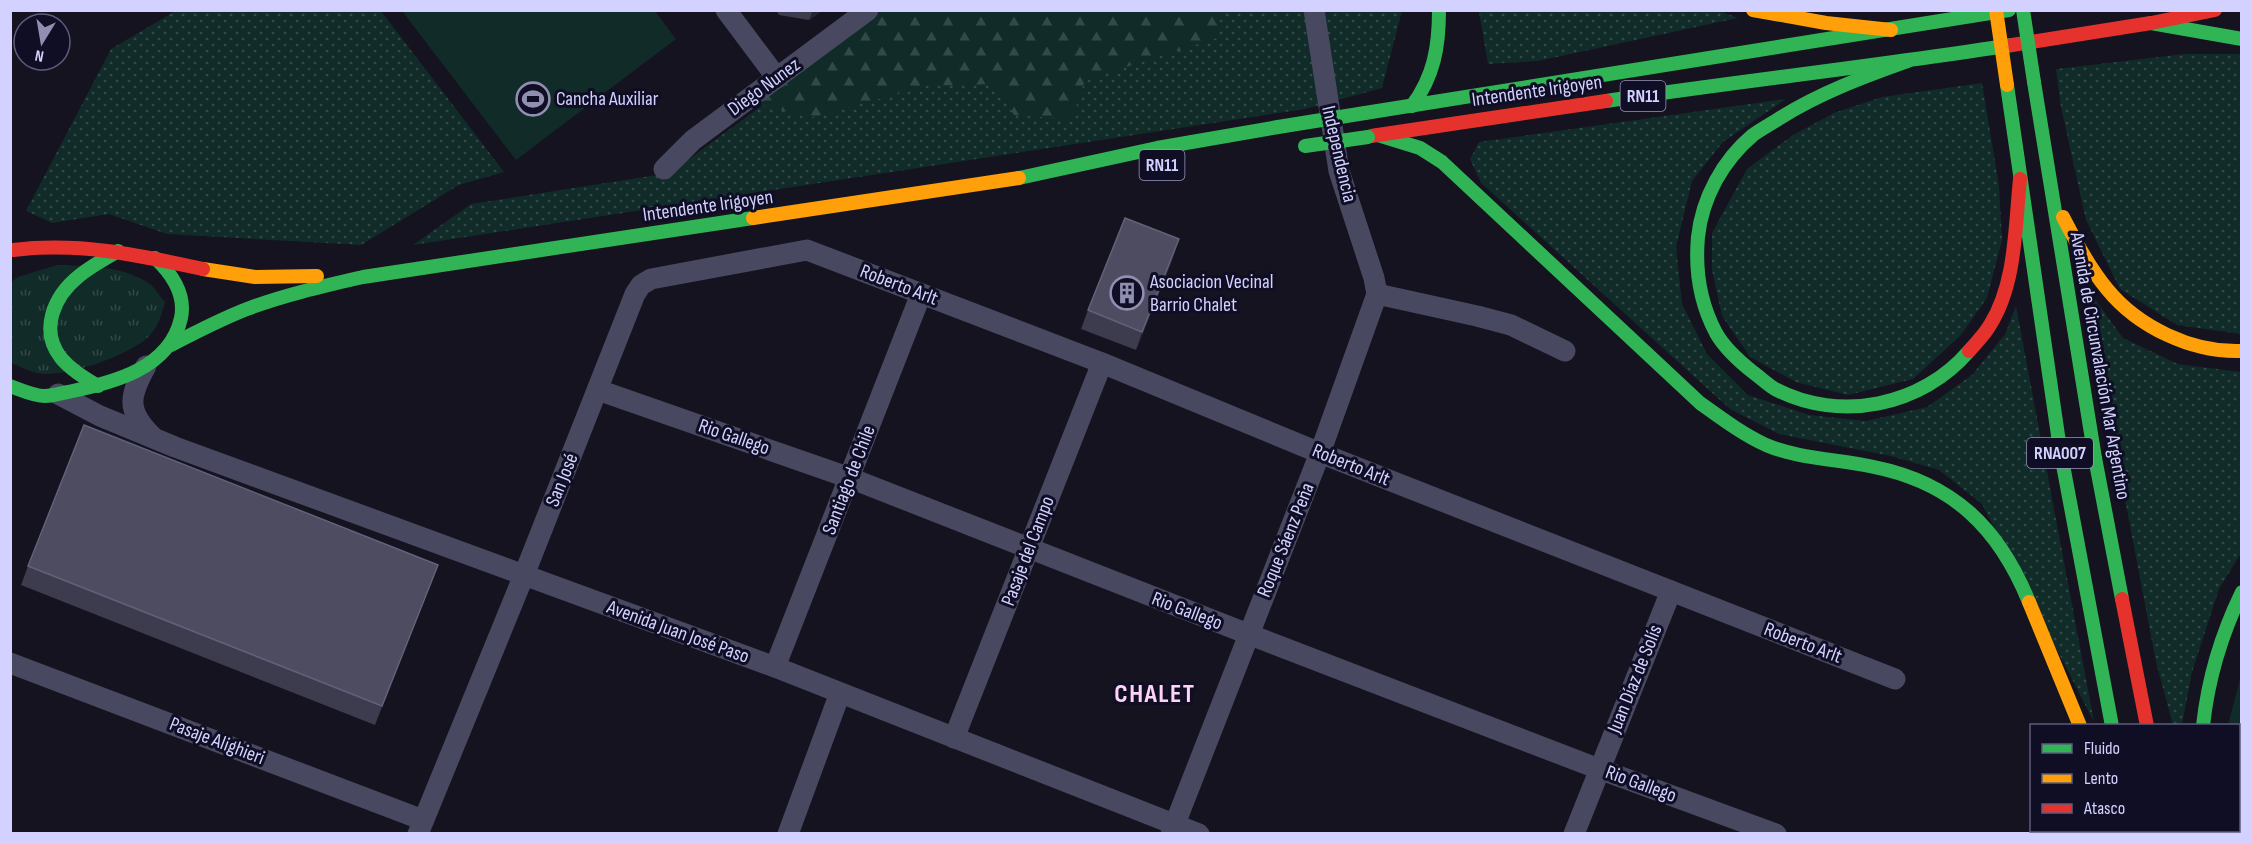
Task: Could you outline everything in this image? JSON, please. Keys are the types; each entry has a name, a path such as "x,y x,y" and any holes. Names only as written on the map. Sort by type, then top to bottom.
{"main road":[{"path":"1412,106 1424,91 1432,75 1438,51 1439,10"},
{"path":"1753,10 1826,23 1891,30"},
{"name":"RNA007","path":"1996,10 2060,449 2112,724"},
{"name":"Intendente Irigoyen","path":"1042,175 1157,148 1278,127 1571,82 1734,53 2009,10"},
{"name":"Avenida de Circunvalación Mar Argentino","path":"2023,10 2095,458 2147,724"},
{"name":"Intendente Irigoyen","path":"1293,147 1754,80 1908,61 2151,23 2215,10"},
{"path":"2151,23 2241,39"},
{"path":"1908,61 1842,85 1802,104 1753,135 1731,158 1715,181 1700,220 1696,262 1703,302 1717,335 1739,362 1775,389 1819,405 1866,407 1914,394 1957,365 1990,326 2003,298 2010,270 2020,179"},
{"path":"1373,136 1412,145 1442,162 1700,403 1744,433 1767,445 1792,453 1876,467 1925,482 1960,503 1997,540 2022,584 2079,724"},
{"name":"Intendente Irigoyen","path":"171,345 223,318 255,306 301,292 379,274 1042,175 1134,168"},
{"path":"2051,193 2076,242 2101,283 2120,305 2156,329 2196,346 2241,351"},
{"path":"10,386 43,396 98,386 123,378 146,366 171,345 182,317 182,300 176,280 155,258 81,246 44,246 13,250"},
{"path":"98,386 70,367 58,354 49,326 56,301 64,290 76,278 118,251"},
{"name":"Intendente Irigoyen","path":"155,258 237,275 284,278 379,274"},
{"path":"2203,724 2205,707 2221,642 2241,592"}],"street":[{"path":"726,10 777,78"},
{"name":"Diego Nunez","path":"664,169 693,140 868,10"},
{"name":"Independencia","path":"1314,10 1339,171 1374,278 1377,294"},
{"name":"Roberto Arlt","path":"807,250 1101,363 1320,453 1895,680"},
{"name":"San José","path":"421,827 635,294 641,285 651,279 807,250"},
{"name":"Santiago de Chile","path":"775,667 921,294"},
{"path":"1377,294 1477,316 1510,326 1565,351"},
{"name":"Roque Sáenz Peña","path":"1173,829 1320,453 1377,294"},
{"name":"Pasaje del Campo","path":"954,738 1101,363"},
{"path":"146,366 134,388 132,400 136,416 154,438"},
{"name":"Rio Gallego","path":"598,390 850,478 1599,769 1776,834"},
{"name":"Avenida Juan José Paso","path":"57,393 100,416 154,438 775,667 1173,829 1199,834"},
{"name":"Juan Díaz de Solís","path":"1574,834 1671,591"},
{"name":"Pasaje Alighieri","path":"10,663 421,827"},
{"path":"788,834 840,693"}],"green space":[{"path":"177,10 381,11 504,172 459,185 361,245 167,234 109,214 52,223 26,211 111,49"},
{"path":"976,10 982,14 982,10 1219,11 1217,38 1085,80 1072,119 1014,115 995,84 927,86 810,118 747,101 851,11"},
{"path":"1479,10 1720,11 1738,18 1538,61 1488,64"},
{"name":"Cancha Auxiliar","path":"402,11 655,11 676,39 516,160"},
{"path":"891,11 1402,11 1382,88 1305,109 413,245 471,204 670,173"},
{"path":"2185,54 2241,54 2241,334 2177,325 2120,289 2086,220 2061,107 2056,69"},
{"path":"1982,83 1999,186 2002,240 1987,298 1961,335 1913,379 1848,395 1796,382 1750,357 1722,316 1712,270 1712,233 1747,169 1793,135 1834,113 1882,97"},
{"path":"1786,99 1723,142 1692,181 1676,247 1682,304 1707,354 1748,395 1809,415 1866,421 1927,407 1972,375 2005,334 2016,306 2094,722 1982,504 1939,470 1891,456 1779,434 1730,409 1481,183 1470,159 1479,142"},
{"path":"57,265 117,270 150,284 165,302 153,331 137,346 109,359 61,373 37,373 11,363 10,283 18,277"},
{"path":"2084,284 2123,338 2178,364 2241,372 2241,553 2219,589 2192,672 2182,724 2173,724 2156,662"},
{"path":"2241,675 2242,788 2240,788 2240,724 2228,724"}],"building":[{"name":"Asociacion Vecinal Barrio Chalet","path":"1125,218 1179,239 1142,332 1088,310"},
{"path":"84,425 438,565 382,706 28,566"}],"traffic: fast":[{"path":"1412,106 1426,84 1434,61 1439,10"},
{"path":"1365,113 2009,10"},
{"path":"2023,10 2034,82"},
{"path":"2151,23 2242,39"},
{"path":"1606,101 2012,45"},
{"path":"1908,61 1858,79 1795,109 1753,135 1732,156 1709,194 1700,222 1697,249 1702,298 1716,333 1728,350 1743,364 1775,389 1800,399 1826,405 1853,406 1879,403 1904,396 1928,385 1950,370 1969,351"},
{"path":"2034,82 2095,458 2122,599"},
{"path":"2007,85 2060,449 2112,724"},
{"path":"1278,127 1365,113"},
{"path":"1019,178 1157,148 1278,127"},
{"path":"1378,135 1420,148 1442,162 1700,403 1740,431 1779,450 1861,464 1902,474 1950,497 1988,531 2017,576 2029,602"},
{"path":"1305,146 1368,137"},
{"path":"171,345 218,321 261,304 363,277 753,218"},
{"path":"98,386 61,358 54,347 50,325 57,303 70,284 88,269 118,251"},
{"path":"10,386 36,395 51,396 103,384 137,371 165,350 175,335 182,309 176,285 155,258"},
{"path":"2203,724 2216,658 2242,592"}],"traffic: slow":[{"path":"1753,10 1826,23 1891,30"},
{"path":"1996,10 2007,85"},
{"path":"753,218 1019,178"},
{"path":"2063,217 2100,281 2134,315 2150,326 2185,342 2204,348 2242,351"},
{"path":"203,269 255,277 317,276"},
{"path":"2029,602 2079,724"}],"traffic: jam":[{"path":"2012,45 2151,23 2215,10"},
{"path":"1371,136 1606,101"},
{"path":"1969,351 1990,325 2005,292 2013,255 2020,179"},
{"path":"13,250 62,248 109,251 203,269"},
{"path":"2122,599 2147,724"}],"place":[{"name":"Cancha Auxiliar","path":"533,99"},
{"name":"Asociacion Vecinal Barrio Chalet","path":"1127,293"}],"district":[{"name":"CHALET","path":"1155,694"}]}
